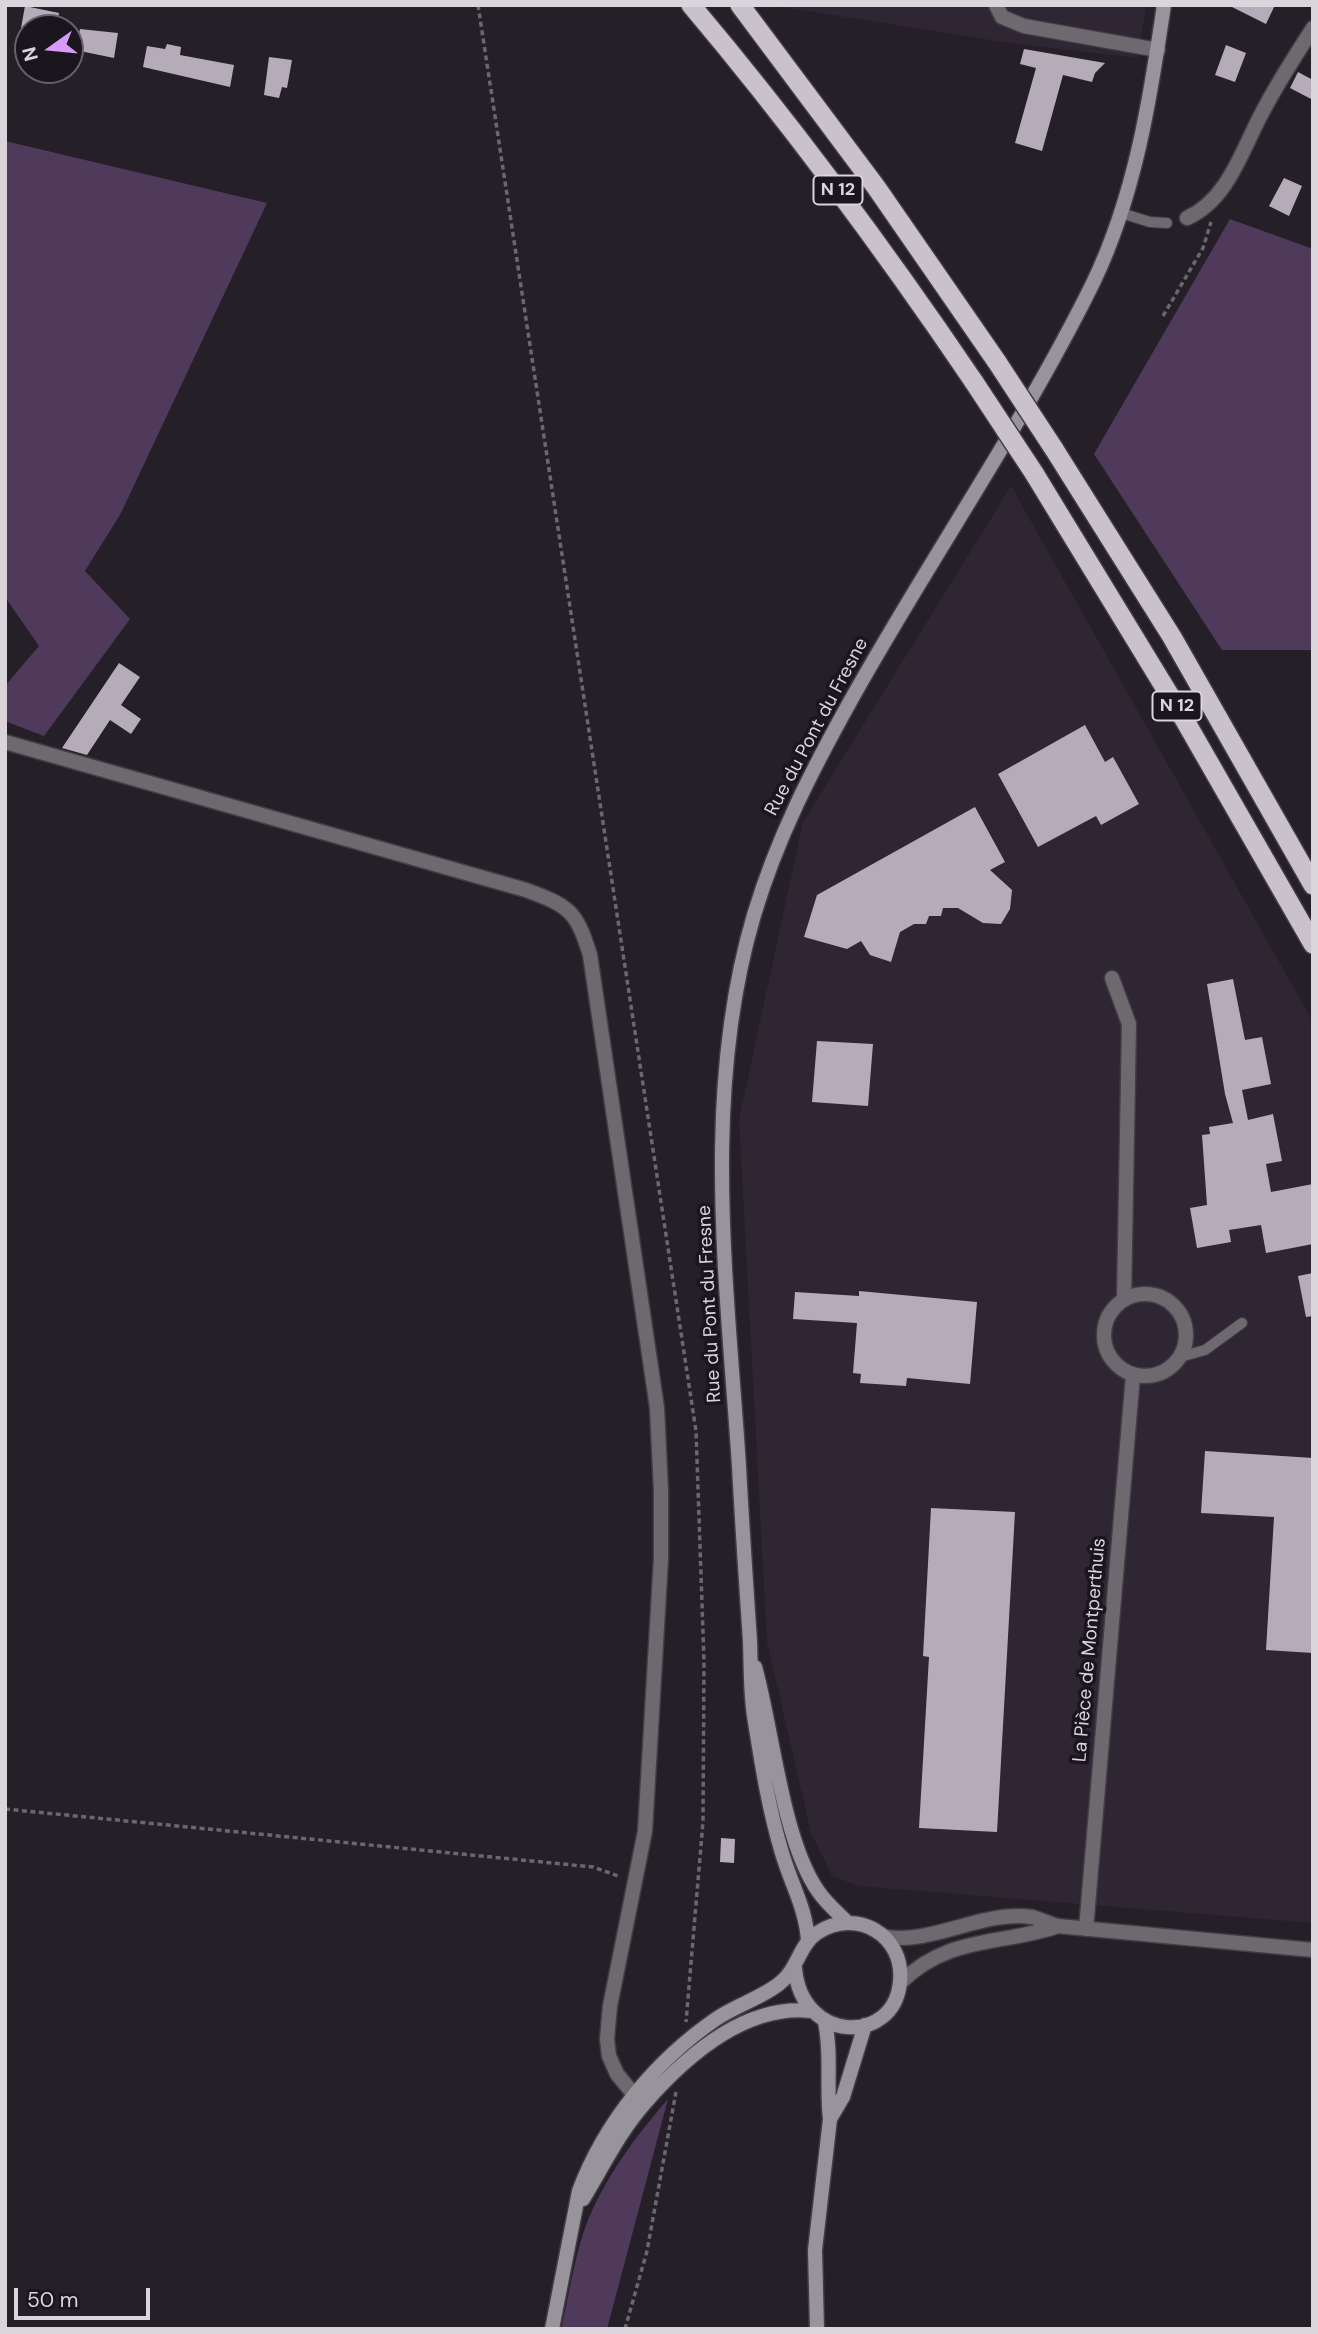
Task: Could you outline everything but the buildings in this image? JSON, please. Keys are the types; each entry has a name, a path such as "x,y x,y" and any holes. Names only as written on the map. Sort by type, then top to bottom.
{"highway":[{"name":"N 12","path":"691,5 873,235 974,382 1034,473 1184,719 1313,944"},
{"name":"N 12","path":"740,5 876,187 1054,449 1172,637 1313,885"}],"main road":[{"name":"Rue du Pont du Fresne","path":"808,1941 807,1919 787,1870 774,1826 750,1692 750,1649 724,1230 721,1123 734,1000 754,918 778,844 805,784 884,642 1063,339 1094,280 1121,213 1144,129 1164,5"},
{"name":"Rue du Pont du Fresne","path":"750,1649 768,1720 777,1770 804,1866 817,1891 848,1923"},
{"path":"552,2329 576,2212 638,2100 684,2044 739,2005 774,1988 795,1968 808,1941 830,1926 848,1923 886,1937 898,1955 900,1983 889,2009 865,2025 845,2027 825,2022 811,2011 797,1985 795,1968"},
{"path":"638,2100 720,2034 763,2016 796,2010 811,2011"},
{"path":"817,2329 814,2289 818,2207 831,2119 828,2099 829,2043 825,2022"},
{"path":"831,2119 842,2097 865,2025"}],"street":[{"path":"999,11 1024,26 1158,50"},
{"path":"1186,218 1215,197 1225,186 1264,109 1313,28"},
{"path":"5,742 526,890 562,903 581,926 590,955 657,1408 661,1558 645,1831 610,2006 607,2039 609,2056 617,2074 638,2100"},
{"path":"1112,978 1129,1024 1124,1299"},
{"path":"1151,1294 1175,1306 1186,1331 1180,1357 1159,1374 1133,1375 1121,1369 1105,1346 1106,1320 1124,1299 1151,1294"},
{"name":"La Pièce de Montperthuis","path":"1086,1929 1133,1375"},
{"path":"886,1937 917,1937 1006,1918 1032,1917 1058,1926 1313,1950"},
{"path":"900,1983 923,1963 962,1946 1033,1935 1058,1926"}],"lane":[{"path":"1121,213 1150,222 1167,223"},
{"path":"1180,1357 1205,1350 1242,1323"}],"path":[{"path":"478,5 696,1431 704,1661 703,1822 690,1996 684,2029"},
{"path":"1163,316 1203,248 1213,218 1215,197"},
{"path":"5,1809 593,1867 636,1883"},
{"path":"625,2329 647,2251 675,2101"}],"shaded area":[{"path":"771,5 1146,5 1138,58 1009,43"},
{"path":"5,141 267,203 121,513 85,571 130,619 44,736 5,721 5,686 39,646 5,597"},
{"path":"1230,219 1313,249 1313,650 1222,650 1094,454"},
{"path":"1011,486 1313,1022 1313,1923 859,1886 832,1876 811,1833 767,1642 739,1119 803,822"},
{"path":"668,2099 607,2329 561,2329 578,2252 592,2210 621,2160"}]}
